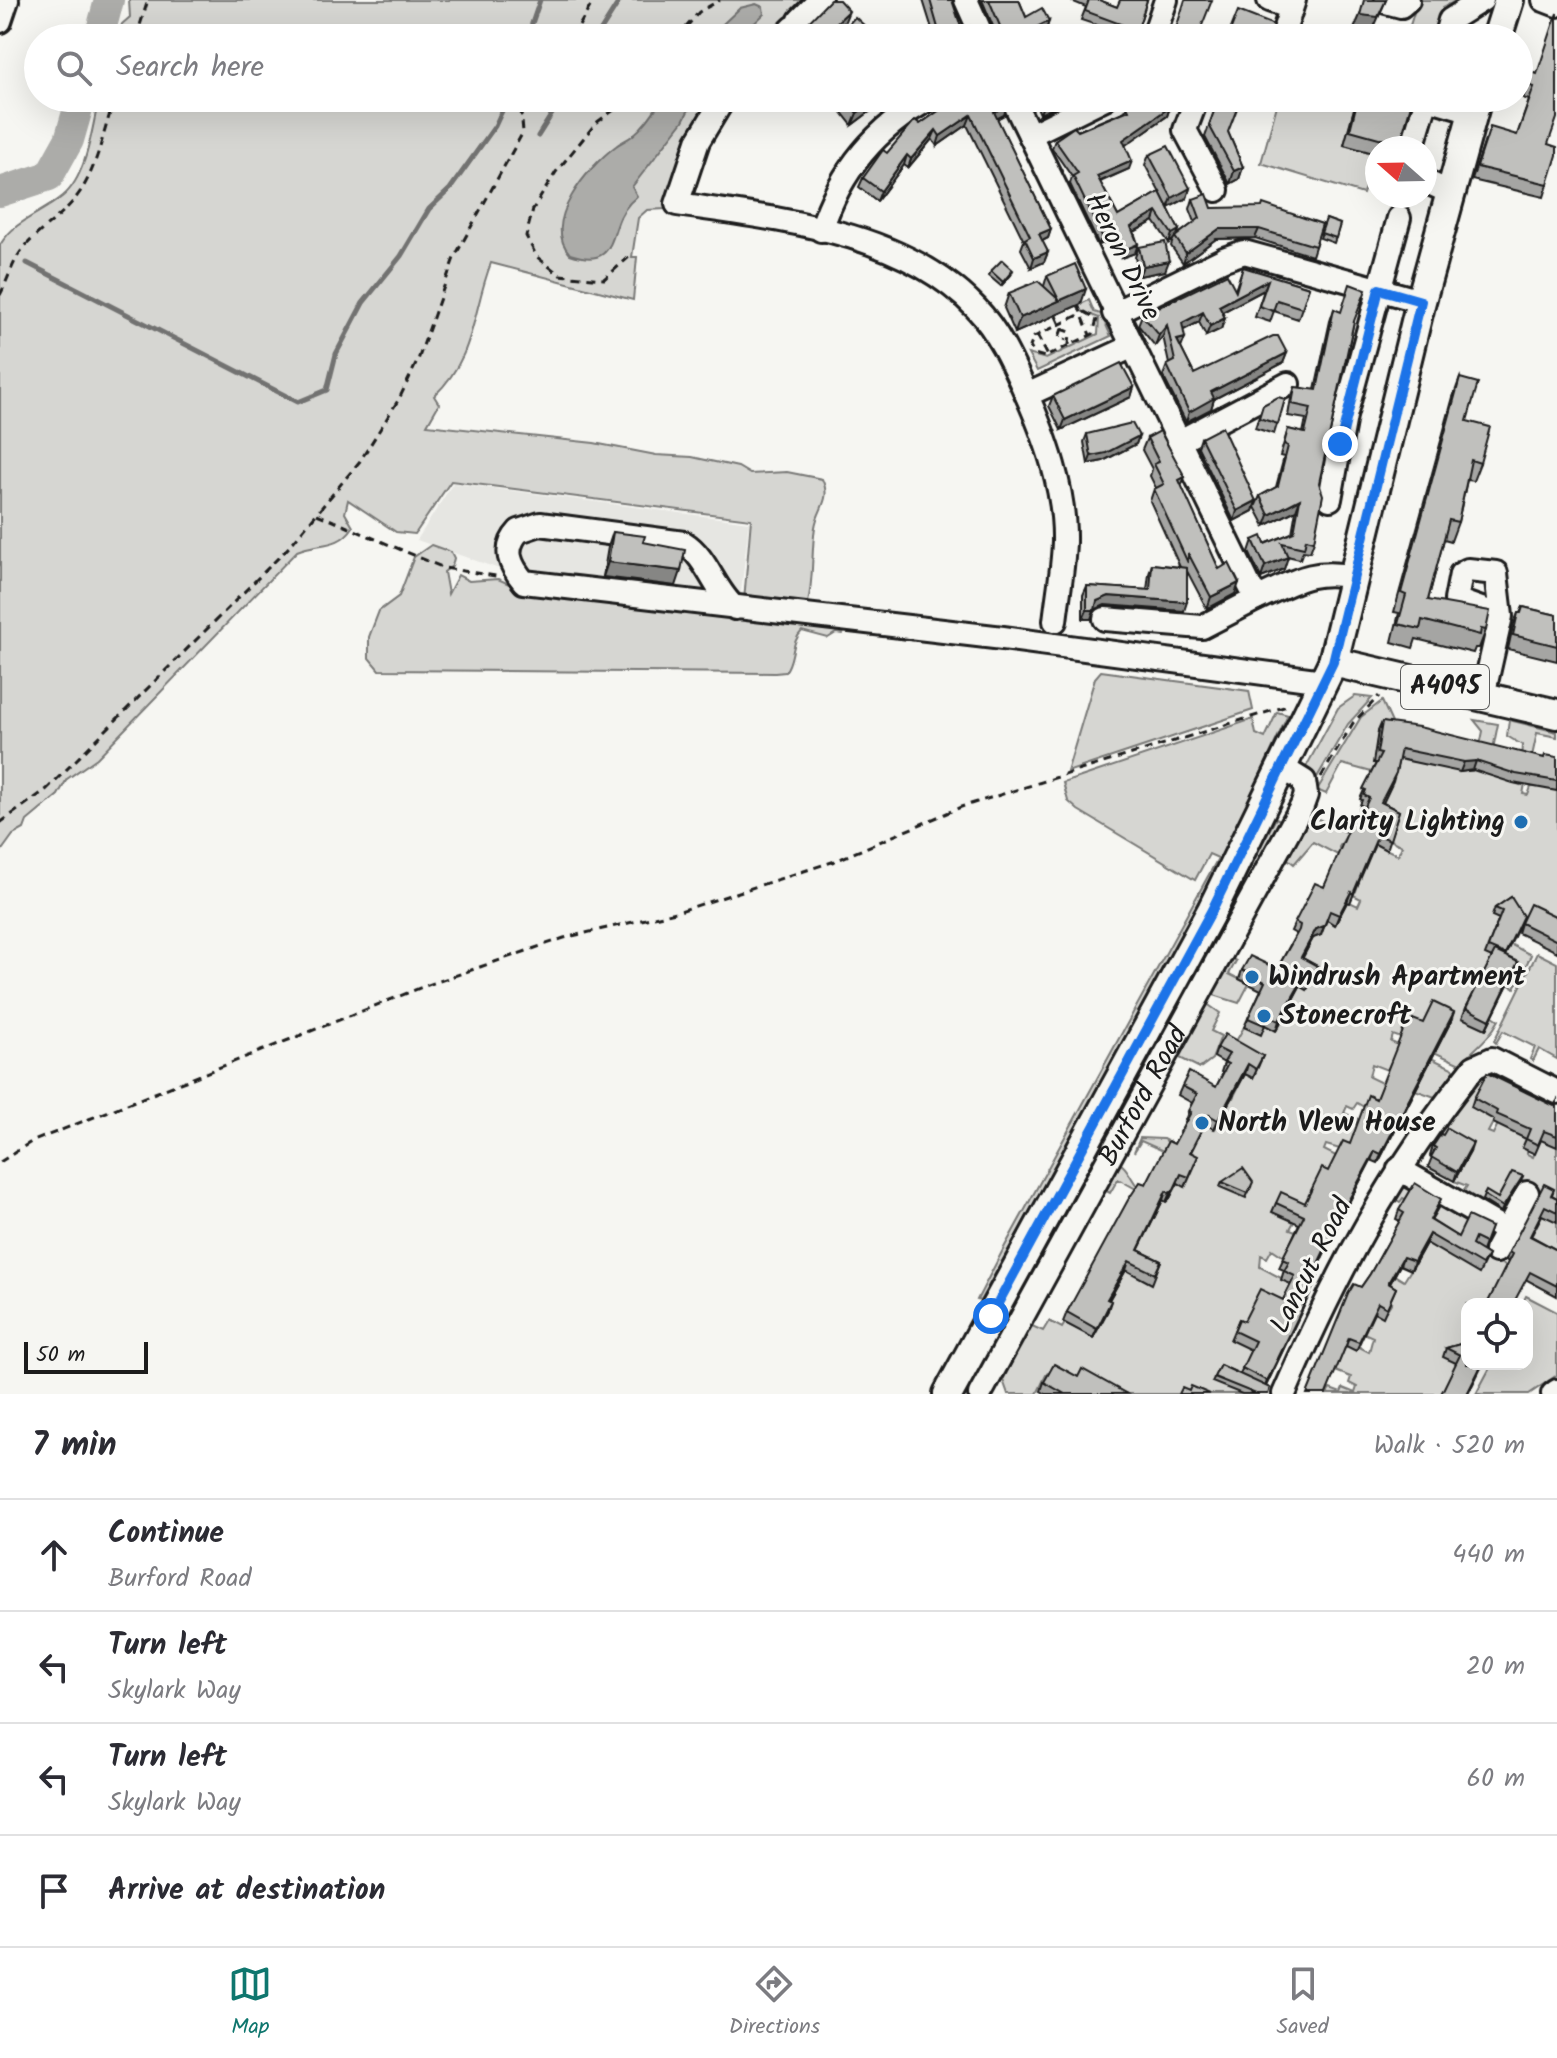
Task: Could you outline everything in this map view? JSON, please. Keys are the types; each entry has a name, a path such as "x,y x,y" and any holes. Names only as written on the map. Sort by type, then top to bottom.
{"main road":[{"path":"1497,2 1497,24"},
{"name":"Burford Road","path":"1437,186 1470,112"},
{"name":"Burford Road","path":"948,1394 1212,910 1328,672 1421,301 1434,208"},
{"name":"A4095","path":"1328,672 1393,676 1557,714"}],"street":[{"path":"0,21 7,0"},
{"path":"796,24 820,0"},
{"path":"966,0 977,24"},
{"path":"1158,24 1166,0"},
{"path":"1269,0 1293,4 1286,24"},
{"path":"1544,0 1557,5"},
{"path":"1453,7 1497,2"},
{"path":"716,112 698,141 677,204 821,230 910,260 962,295 981,314 1001,342 1049,449 1062,506 1064,542 1055,621"},
{"path":"821,230 841,182 872,141 905,112"},
{"name":"Heron Drive","path":"1019,112 1114,313 1256,599"},
{"path":"1030,135 1077,112"},
{"path":"1192,112 1185,130 1217,190"},
{"path":"1416,136 1423,112"},
{"path":"1330,499 1345,416 1399,218"},
{"path":"1114,313 1244,252 1421,301"},
{"path":"1027,395 1131,347"},
{"path":"1180,441 1288,384"},
{"path":"735,608 720,595 695,550 684,543 531,525 519,531 512,540 502,571 524,582 735,608 1328,672"},
{"path":"1105,619 1202,627 1308,574 1325,572 1354,577"},
{"path":"1483,696 1501,616"},
{"path":"1283,768 1301,776 1306,795"},
{"name":"Burford Road","path":"982,1393 1306,795"},
{"name":"Lancut Road","path":"1284,1394 1335,1277 1399,1169 1469,1073 1485,1060 1492,1059 1557,1092"},
{"path":"1399,1169 1507,1231"},
{"path":"1496,1251 1527,1193"}],"path":[{"path":"140,24 148,0"},
{"path":"580,24 594,0"},
{"path":"689,24 699,12 720,0"},
{"path":"0,295 23,249 64,214 82,189 93,167 111,112"},
{"path":"0,823 47,789 317,514 360,461 399,399 418,360 454,258 523,132 521,112"},
{"path":"611,112 596,123 556,172 533,209 526,236 537,257 560,275 604,279 629,257"},
{"path":"1078,305 1090,336"},
{"path":"1089,313 1097,319 1098,327 1090,336 1068,343 1048,356 1037,357 1028,353 1037,335 1081,314 1089,313"},
{"path":"1056,316 1061,326 1070,332 1068,343"},
{"path":"1061,326 1059,337 1068,343"},
{"path":"1037,335 1048,356"},
{"path":"1022,345 1032,363"},
{"path":"1028,353 1042,345"},
{"path":"317,514 411,551 444,568 502,571"},
{"path":"1306,795 1315,789 1359,715 1378,697 1393,676"},
{"path":"2,1160 31,1142 438,981 564,938 680,911 821,866 961,807 1163,746 1262,711 1295,705"}],"shaded area":[{"path":"129,0 805,0 785,24 122,24 130,17"},
{"path":"1418,0 1458,0 1443,7 1437,24 1410,24"},
{"path":"756,4 763,7 764,14 754,24 723,24 740,8"},
{"path":"96,112 704,112 684,142 682,169 665,209 647,210 638,218 632,257 637,257 633,300 491,263 465,349 448,381 434,396 439,404 427,425 692,457 738,467 750,474 787,472 822,479 826,493 815,527 807,607 744,601 751,519 451,481 415,534 396,532 348,500 345,513 353,527 347,534 335,542 297,551 97,758 67,779 58,795 27,821 24,829 13,835 0,853 0,245 13,229 63,196 78,176"},
{"path":"653,112 688,112 632,187 637,196 622,213 605,252 598,257 586,258 570,254 563,241 561,227 564,211 572,196 593,167"},
{"path":"1275,112 1353,112 1344,145 1365,151 1363,194 1261,163"},
{"path":"1089,300 1094,312 1101,314 1111,336 1037,371 1028,354 1046,359 1098,334 1099,318 1081,311 1079,305"},
{"path":"453,483 749,522 740,601 534,575 519,561 505,571 417,540"},
{"path":"431,545 451,552 454,558 452,566 444,572 448,594 458,575 469,581 498,579 509,584 846,629 843,634 836,633 828,638 802,631 785,672 775,673 379,670 369,658 369,637 379,611 399,596 414,557"},
{"path":"1101,671 1249,691 1253,710 1067,772 1095,678"},
{"path":"1355,696 1372,698 1348,724 1312,786 1306,767 1338,708"},
{"path":"1382,701 1392,723 1387,733 1378,732 1374,763 1395,768 1399,755 1407,757 1414,736 1410,761 1472,771 1475,765 1485,768 1489,756 1474,746 1481,741 1483,731 1474,720 1498,724 1488,774 1520,785 1522,778 1526,779 1523,794 1528,795 1531,787 1547,786 1557,790 1557,930 1553,928 1546,941 1552,925 1527,914 1520,928 1498,922 1487,948 1505,956 1508,943 1531,955 1515,988 1505,983 1514,972 1496,963 1489,976 1485,974 1484,987 1499,995 1485,991 1483,994 1496,1002 1474,994 1469,1004 1473,1007 1467,1020 1486,1029 1490,1014 1499,1020 1460,1064 1436,1053 1437,1042 1451,1021 1430,1011 1416,1039 1408,1033 1404,1039 1393,1035 1391,1042 1410,1050 1408,1056 1402,1053 1399,1059 1404,1062 1402,1067 1391,1062 1387,1070 1372,1064 1369,1077 1392,1088 1384,1103 1377,1101 1374,1107 1380,1111 1378,1115 1357,1103 1353,1109 1347,1106 1344,1113 1358,1119 1356,1124 1364,1128 1367,1124 1371,1126 1359,1152 1352,1142 1343,1150 1326,1145 1324,1150 1336,1156 1335,1161 1346,1160 1332,1188 1325,1181 1321,1188 1314,1186 1312,1192 1317,1194 1315,1199 1326,1199 1314,1224 1305,1219 1307,1214 1300,1211 1290,1229 1307,1235 1293,1263 1272,1249 1267,1258 1261,1255 1260,1267 1281,1278 1295,1277 1284,1300 1271,1296 1267,1303 1256,1299 1253,1307 1275,1317 1264,1340 1239,1329 1235,1335 1250,1342 1247,1348 1258,1351 1250,1367 1244,1365 1241,1372 1246,1375 1244,1380 1238,1379 1234,1387 1243,1394 1086,1394 1078,1390 1083,1380 1079,1378 1073,1387 1047,1373 1037,1394 1008,1394 1003,1380 1030,1325 1043,1331 1049,1321 1062,1328 1065,1323 1094,1337 1108,1311 1096,1304 1104,1306 1111,1293 1086,1279 1113,1290 1123,1275 1100,1260 1124,1270 1161,1203 1118,1179 1110,1193 1100,1188 1115,1160 1146,1193 1150,1188 1170,1198 1178,1183 1186,1186 1195,1165 1141,1141 1134,1152 1140,1138 1163,1139 1190,1153 1205,1124 1215,1129 1221,1116 1212,1112 1217,1103 1198,1093 1200,1089 1189,1083 1192,1078 1233,1098 1245,1074 1253,1078 1259,1065 1238,1055 1239,1052 1228,1046 1231,1041 1235,1043 1244,1027 1260,1034 1265,1025 1276,1030 1282,1018 1275,1014 1279,1004 1267,995 1291,1003 1300,986 1307,989 1314,975 1284,959 1294,939 1308,947 1315,935 1321,935 1318,927 1323,918 1335,924 1343,909 1321,897 1324,890 1358,906 1361,899 1344,890 1346,886 1356,891 1363,868 1313,842 1294,864 1283,855 1306,813 1348,833 1339,852 1365,864 1374,847 1369,841 1398,855 1402,846 1353,821 1361,805 1366,807 1362,817 1390,831 1394,829 1395,820 1378,812 1391,785 1374,777 1375,773 1342,764 1326,794 1317,790 1361,717"},
{"path":"1277,712 1288,715 1200,904 980,1301 977,1300 1218,858 1209,854 1195,880 1078,810 1068,801 1063,783 1253,719 1256,734 1265,738"},
{"path":"1509,720 1557,732 1557,737 1537,733 1531,761 1521,759 1522,745 1507,736"},
{"path":"1276,818 1286,823 1043,1266 1036,1262"},
{"path":"1537,953 1557,963 1557,1059 1539,1049 1533,1061 1530,1059 1535,1047 1503,1031 1496,1043 1494,1041"},
{"path":"1228,956 1236,961 1229,974 1249,984 1239,1003 1207,993"},
{"path":"1203,1001 1220,1013 1211,1031 1221,1036 1212,1059 1200,1068 1174,1055"},
{"path":"1431,1058 1456,1070 1435,1097 1415,1090"},
{"path":"1492,1074 1501,1078 1483,1114 1490,1118 1494,1111 1498,1113 1488,1132 1493,1134 1498,1124 1527,1127 1527,1154 1533,1157 1544,1129 1557,1140 1557,1260 1516,1266 1551,1198 1512,1175 1496,1203 1484,1197 1478,1207 1460,1197 1467,1186 1454,1181 1450,1131 1443,1124 1476,1080"},
{"path":"1405,1182 1483,1225 1472,1246 1507,1267 1497,1298 1461,1298 1461,1361 1443,1394 1327,1394 1330,1389 1341,1393 1343,1388 1355,1393 1357,1387 1349,1383 1351,1377 1335,1371 1348,1341 1369,1352 1373,1337 1357,1330 1367,1300 1386,1311 1392,1302 1381,1298 1394,1275 1404,1281 1414,1265 1407,1261 1401,1266 1415,1241 1422,1248 1426,1243 1407,1200 1403,1198 1400,1202 1393,1198"},
{"path":"1533,1300 1557,1312 1557,1375 1529,1394 1476,1394 1489,1370 1533,1370"}],"building":[{"path":"830,0 839,0 849,11 835,24 807,24"},
{"path":"930,0 952,0 960,24 937,24"},
{"path":"989,0 1019,0 1026,17 1042,8 1049,21 1043,24 999,24"},
{"path":"1089,0 1099,0 1117,7 1120,0 1147,0 1139,24 1120,24 1085,11"},
{"path":"1185,0 1212,0 1203,24 1177,24"},
{"path":"1364,0 1386,0 1378,17 1360,15"},
{"path":"1238,11 1271,24 1233,24"},
{"path":"1557,13 1557,118 1548,144 1557,147 1557,155 1548,184 1477,167 1490,127 1517,135 1525,112 1533,112 1533,72 1537,74"},
{"path":"855,17 863,24 849,24"},
{"path":"937,112 994,112 1051,229 1039,234 1048,252 1034,258 1025,239 1030,236 971,115 940,136 936,130 911,159 907,155 881,191 863,178 883,150 887,153 915,120 920,124"},
{"path":"1124,112 1163,112 1123,140 1132,161 1097,176 1118,216 1160,192 1179,230 1172,234 1157,212 1131,227 1138,244 1124,250 1116,230 1102,236 1073,176 1078,173 1055,140 1074,127 1078,131"},
{"path":"1214,112 1236,112 1228,132 1243,167 1234,171 1209,125"},
{"path":"1354,112 1409,112 1404,136 1372,136 1350,130"},
{"path":"1168,146 1190,188 1172,198 1149,155"},
{"path":"1207,194 1212,208 1262,207 1263,204 1322,224 1315,246 1259,229 1219,229 1186,253 1175,237 1200,218 1193,199"},
{"path":"1326,219 1340,224 1336,238 1321,233"},
{"path":"1165,242 1169,261 1143,266 1139,247"},
{"path":"1002,260 1013,270 1003,282 991,271"},
{"path":"1075,264 1086,289 1020,318 1009,293 1038,281 1059,300 1047,276"},
{"path":"1243,267 1309,287 1302,308 1277,300 1273,311 1259,306 1268,280 1219,306 1225,318 1210,326 1203,312 1182,323 1185,338 1177,340 1194,374 1273,336 1278,336 1287,353 1211,392 1214,398 1189,412 1167,365 1175,361 1167,325 1159,335 1142,315 1151,305 1155,309 1227,274 1236,291"},
{"path":"1350,284 1366,290 1354,321 1319,483 1323,495 1314,541 1306,539 1304,548 1282,543 1288,557 1265,566 1253,540 1262,536 1265,544 1294,532 1300,499 1269,515 1260,496 1278,486 1288,446 1284,444 1288,429 1305,433 1311,408 1292,404 1295,387 1317,390 1334,309 1341,312"},
{"path":"1121,363 1134,387 1065,420 1053,396"},
{"path":"1460,378 1478,383 1467,421 1490,427 1480,463 1471,460 1458,522 1449,520 1428,600 1490,611 1486,630 1481,629 1480,635 1422,620 1420,629 1398,624 1406,595 1401,593"},
{"path":"1278,397 1285,399 1278,424 1259,418 1263,405"},
{"path":"1132,423 1139,436 1106,453 1091,456 1087,434"},
{"path":"1222,427 1256,501 1237,511 1201,438"},
{"path":"1160,431 1185,477 1179,480 1219,569 1229,563 1239,583 1211,597 1188,553 1188,563 1154,489 1164,484 1154,464 1159,462 1147,438"},
{"path":"613,532 645,536 643,542 685,550 681,571 608,562"},
{"path":"1152,564 1187,568 1187,602 1109,596 1097,601 1095,610 1087,610 1087,586 1150,590"},
{"path":"1523,607 1557,615 1557,646 1513,635 1518,613"},
{"path":"1382,722 1419,727 1544,758 1545,755 1557,757 1557,781 1516,774 1476,761 1464,762 1401,749 1396,773 1381,802 1399,811 1390,840 1378,835 1353,894 1351,892 1339,915 1330,911 1324,926 1316,929 1301,957 1317,966 1311,980 1304,977 1279,1021 1268,1016 1264,1025 1248,1018 1265,982 1242,970 1250,956 1277,969 1299,930 1300,925 1295,922 1315,883 1324,887 1351,824 1356,826 1369,798 1364,795 1366,790 1363,789 1381,754 1377,753"},
{"path":"1511,897 1523,916 1505,954 1488,947 1502,911 1495,908"},
{"path":"1530,904 1557,917 1557,941 1521,923"},
{"path":"1495,951 1518,962 1490,1020 1466,1008"},
{"path":"1433,1002 1454,1012 1381,1154 1375,1151 1347,1203 1313,1274 1318,1276 1267,1381 1242,1368 1255,1341 1234,1331 1239,1319 1244,1321 1260,1289 1283,1300 1295,1276 1284,1271 1289,1262 1282,1259 1304,1216 1276,1203 1281,1192 1305,1203 1322,1168 1328,1171 1343,1141 1350,1144 1368,1095 1376,1099 1406,1023 1411,1025 1413,1019 1423,1023"},
{"path":"1225,1034 1263,1056 1256,1069 1248,1064 1218,1120 1209,1115 1190,1152 1198,1156 1189,1177 1181,1174 1174,1189 1170,1193 1166,1191 1138,1250 1161,1261 1155,1274 1129,1261 1107,1299 1111,1301 1097,1329 1067,1312 1128,1200 1140,1182 1146,1184 1168,1141 1174,1144 1191,1112 1188,1111 1197,1094 1182,1086 1189,1072 1216,1087 1228,1064 1224,1062 1229,1054 1217,1048"},
{"path":"1487,1073 1554,1106 1557,1101 1557,1136 1544,1131 1538,1145 1526,1139 1530,1129 1496,1114 1497,1111 1474,1098"},
{"path":"1447,1128 1473,1143 1457,1172 1431,1157 1436,1148 1433,1146"},
{"path":"1243,1168 1253,1182 1248,1193 1222,1182"},
{"path":"1512,1172 1523,1176 1503,1207 1484,1195 1486,1191 1498,1198"},
{"path":"1415,1183 1441,1199 1430,1220 1458,1237 1468,1216 1491,1227 1485,1243 1475,1238 1472,1245 1488,1255 1482,1265 1429,1234 1414,1261 1403,1257 1388,1283 1396,1288 1387,1308 1378,1303 1359,1342 1349,1338 1326,1394 1307,1394 1348,1294 1354,1284 1361,1287 1370,1274 1404,1213 1399,1210"},
{"path":"1544,1184 1554,1189 1551,1195 1557,1198 1557,1212 1545,1206 1530,1236 1557,1250 1557,1286 1530,1272 1516,1298 1490,1298 1512,1254 1509,1252"},
{"path":"1461,1344 1461,1370 1479,1370 1467,1394 1441,1394 1460,1355 1446,1348"},
{"path":"1054,1364 1078,1377 1082,1369 1127,1394 1065,1394 1044,1382"},
{"path":"1220,1365 1270,1388 1268,1394 1256,1394 1214,1377"},
{"path":"1191,1386 1210,1394 1179,1394 1182,1388 1189,1391"}],"waterway":[{"path":"103,24 109,0"},
{"path":"532,24 540,0"},
{"path":"605,24 620,0"},
{"path":"0,192 49,176 69,140 77,112"},
{"path":"27,263 298,402 327,390 336,354 363,303 401,256 429,209 450,189 502,112"},
{"path":"538,136 553,112"}],"place":[{"name":"Clarity Lighting","path":"1521,822"},
{"name":"Windrush Apartment","path":"1252,977"},
{"name":"Stonecroft","path":"1264,1016"},
{"name":"North Vlew House","path":"1202,1123"}],"route":[{"path":"991,1316 1212,910 1333,662 1421,301 1379,289 1340,444"}]}
